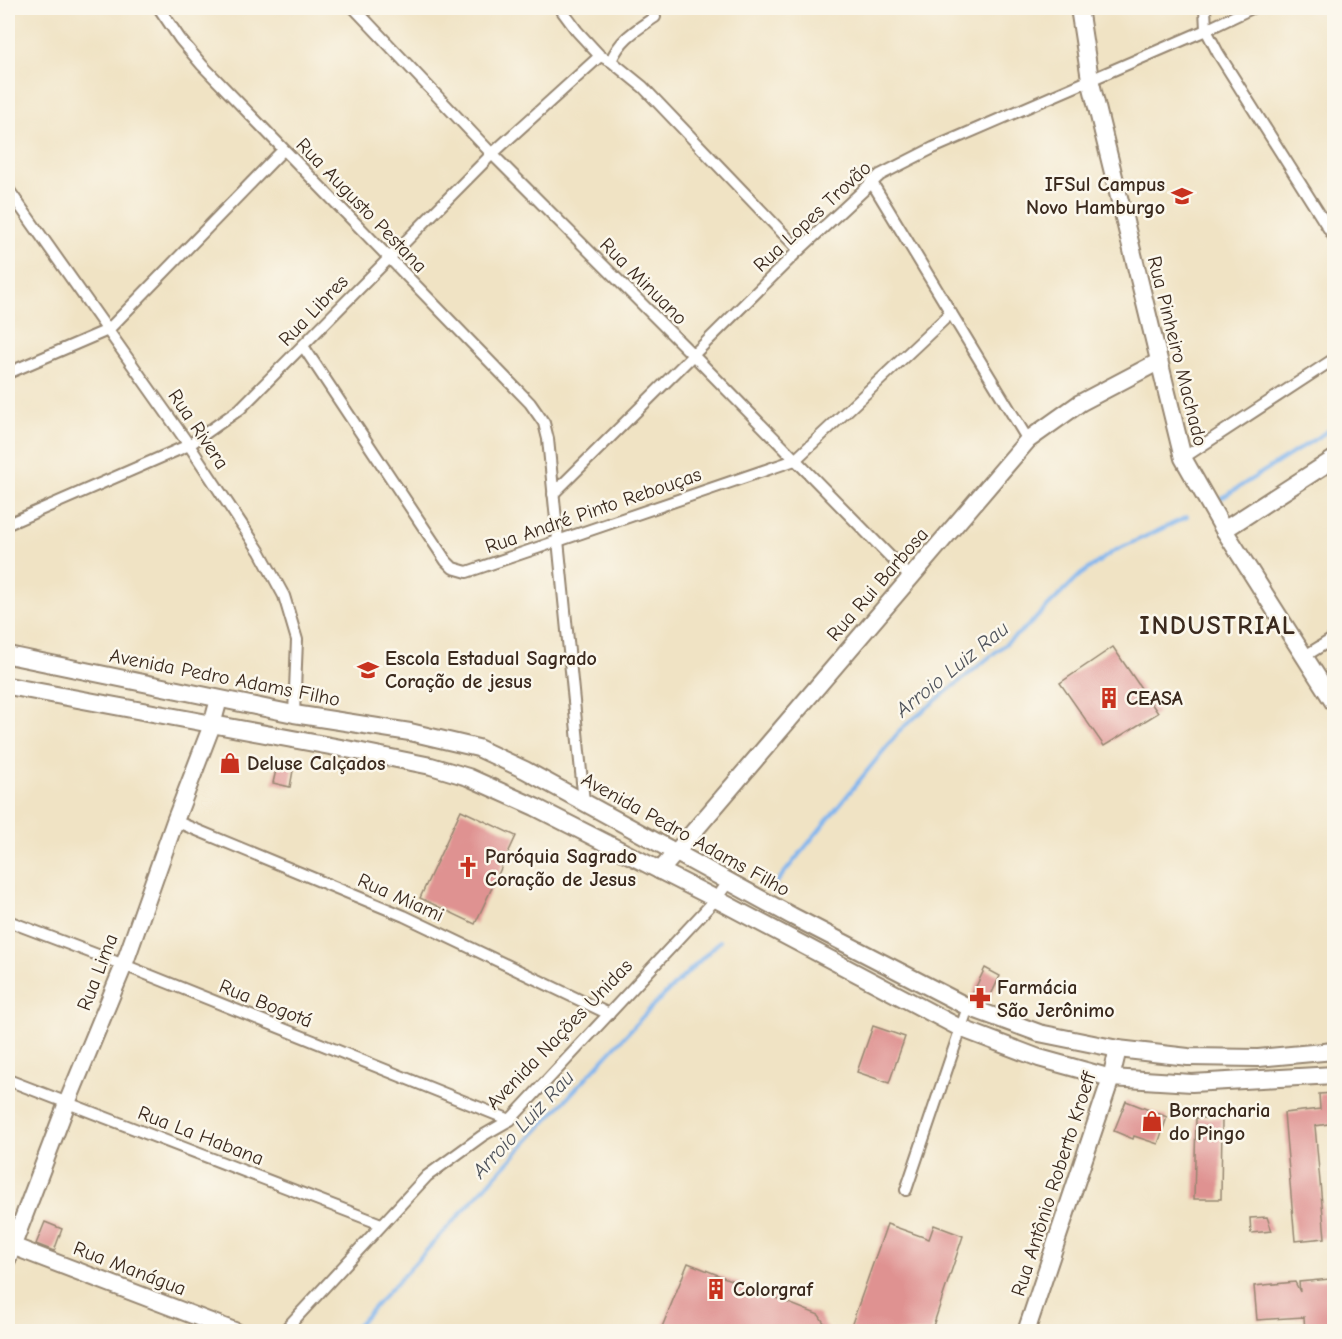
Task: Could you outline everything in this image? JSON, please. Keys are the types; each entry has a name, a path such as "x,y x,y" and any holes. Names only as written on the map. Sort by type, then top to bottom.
{"main road":[{"name":"Rua Pinheiro Machado","path":"1079,8 1090,80 1182,458 1224,530 1335,703"},
{"name":"Rua Rui Barbosa","path":"660,872 1028,440 1080,403 1158,362"},
{"path":"1224,530 1335,459"},
{"name":"Avenida Pedro Adams Filho","path":"8,655 294,714 410,732 478,748 525,770 675,853 968,1007 1039,1033 1118,1049 1188,1057 1246,1058 1335,1051"},
{"path":"72,698 79,670"},
{"name":"Avenida Pedro Adams Filho","path":"8,686 432,766 468,777 535,807 716,899 960,1029 1040,1058 1111,1078 1192,1083 1335,1075"},
{"name":"Rua Lima","path":"9,1250 123,965 212,724 219,699"},
{"path":"826,958 837,939"},
{"name":"Rua Antônio Roberto Kroeff","path":"1026,1332 1111,1078 1118,1049"},
{"name":"Rua Manágua","path":"9,1250 237,1332"}],"street":[{"name":"Rua Augusto Pestana","path":"159,8 180,39 202,65 530,403 544,423 548,439 553,494"},
{"name":"Rua Minuano","path":"354,8 492,154 693,355 910,578"},
{"path":"560,8 600,56 611,61 642,87 798,250"},
{"path":"1205,8 1206,30 1218,53 1335,237"},
{"name":"Rua Lopes Trovão","path":"553,494 798,250 871,181 933,148 1252,8"},
{"path":"611,61 616,49 626,37 655,17"},
{"name":"Rua Libres","path":"8,524 189,444 240,409 492,154 600,56"},
{"path":"8,373 108,330 283,150"},
{"path":"871,181 1028,440"},
{"name":"Rua Rivera","path":"8,189 13,205 108,330 189,444 260,552 284,596 297,640 294,714"},
{"name":"Rua André Pinto Rebouças","path":"303,346 440,552 453,568 461,571 475,570 795,460 951,313"},
{"path":"1182,458 1335,359"},
{"path":"553,494 584,802"},
{"path":"1305,656 1335,638"},
{"name":"Rua Miami","path":"175,821 404,916 609,1014"},
{"name":"Avenida Nações Unidas","path":"283,1332 427,1176 482,1136 510,1120 716,899 729,881"},
{"name":"Rua Bogotá","path":"8,921 510,1120"},
{"path":"906,1190 968,1007"},
{"name":"Rua La Habana","path":"8,1080 381,1224"}],"building":[{"name":"CEASA","path":"1113,647 1158,713 1104,746 1060,683"},
{"path":"278,761 294,765 290,787 273,783"},
{"name":"Paróquia Sagrado Coração de Jesus","path":"461,810 516,836 475,924 420,898"},
{"path":"985,968 1000,976 987,1003 971,997"},
{"path":"873,1026 905,1037 889,1083 857,1072"},
{"path":"1335,1093 1335,1123 1315,1126 1325,1238 1295,1241 1284,1113 1320,1109 1319,1094"},
{"path":"1126,1101 1167,1117 1158,1144 1134,1136 1133,1139 1114,1131"},
{"path":"1196,1118 1222,1118 1221,1199 1194,1199"},
{"path":"1267,1217 1272,1231 1251,1233 1250,1218"},
{"path":"45,1222 62,1229 54,1251 36,1244"},
{"path":"887,1224 929,1239 934,1225 963,1236 931,1332 849,1332"},
{"name":"Colorgraf","path":"688,1263 819,1315 830,1332 660,1332"},
{"path":"1330,1279 1335,1332 1305,1332 1304,1317 1257,1320 1254,1286 1295,1282 1300,1292 1299,1282"}],"waterway":[{"name":"Arroio Luiz Rau","path":"1217,501 1334,427"},
{"name":"Arroio Luiz Rau","path":"772,888 902,728 1029,625 1080,575 1114,551 1187,517"},
{"name":"Arroio Luiz Rau","path":"351,1332 647,1012 720,941"}],"place":[{"name":"IFSul Campus Novo Hamburgo","path":"1182,196"},
{"name":"Escola Estadual Sagrado Coração de jesus","path":"368,670"},
{"name":"CEASA","path":"1109,698"},
{"name":"Deluse Calçados","path":"230,763"},
{"name":"Paróquia Sagrado Coração de Jesus","path":"468,867"},
{"name":"Farmácia São Jerônimo","path":"980,998"},
{"name":"Borracharia do Pingo","path":"1152,1121"},
{"name":"Colorgraf","path":"716,1289"}],"district":[{"name":"INDUSTRIAL","path":"1218,625"}]}
